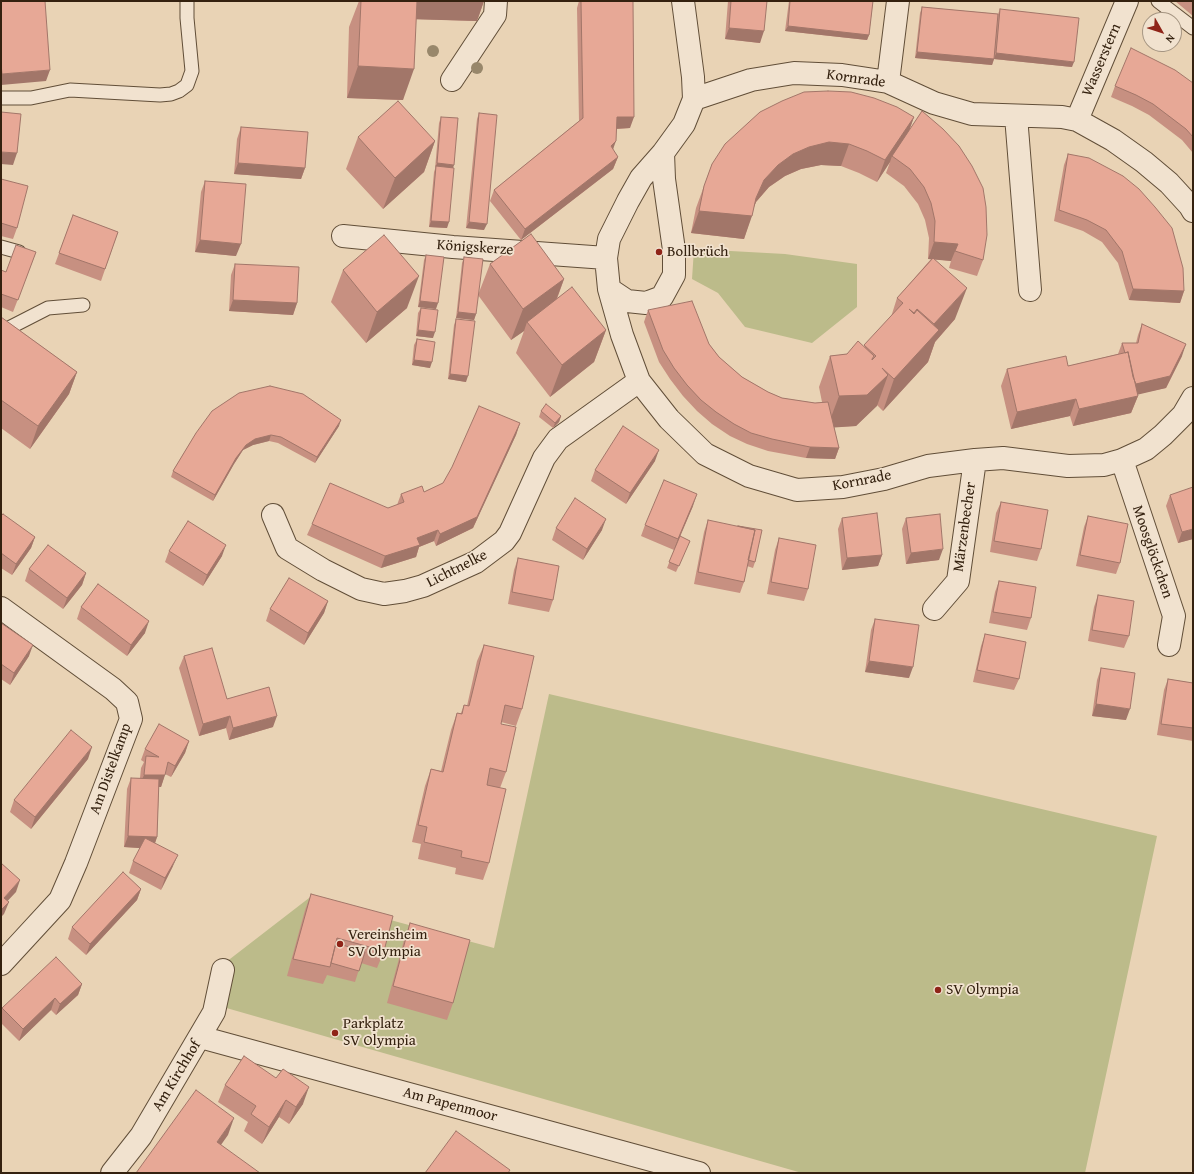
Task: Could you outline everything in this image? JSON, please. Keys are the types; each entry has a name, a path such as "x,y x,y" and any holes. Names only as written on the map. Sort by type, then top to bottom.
{"street":[{"path":"452,80 495,15 496,1"},
{"name":"Kornrade","path":"683,1 693,77 694,99 684,124 663,153 641,178 628,201 609,240 606,258 609,289 622,335 639,381 670,419 705,454 749,476 797,490 843,487 884,479 928,466 975,460 1003,458 1068,466 1104,465 1122,460 1146,449 1183,415 1193,398"},
{"path":"888,82 898,1"},
{"name":"Wasserstern","path":"1077,120 1127,1"},
{"name":"Kornrade","path":"694,99 751,80 794,73 842,75 888,82 934,103 972,114 1062,117 1077,120 1113,140 1144,162 1169,184 1193,211"},
{"path":"1016,116 1030,290"},
{"path":"609,289 627,301 646,304 662,297 674,275 674,250 664,179 663,153"},
{"name":"Königskerze","path":"344,236 452,247 606,258"},
{"name":"Lichtnelke","path":"273,515 287,548 323,570 361,589 384,594 405,591 423,586 476,562 504,541 510,533 544,458 558,439 639,381"},
{"name":"Märzenbecher","path":"934,609 958,581 975,460"},
{"name":"Moosglöckchen","path":"1122,460 1174,616 1169,645"},
{"name":"Am Distelkamp","path":"1,608 113,690 127,702 131,719 76,863 60,900 1,964"},
{"name":"Am Kirchhof","path":"112,1173 141,1136 214,1012 222,970"},
{"name":"Am Papenmoor","path":"200,1037 699,1173"}],"lane":[{"path":"1,98 31,98 70,90 160,95 180,91 187,85 192,71 187,18 187,1"},
{"path":"1158,1 1193,28"},
{"path":"1,247 19,252"},
{"path":"1,328 5,330 48,308 83,305"}],"shaded area":[{"path":"694,249 785,254 857,264 857,307 812,343 745,327 718,293 692,279"},
{"path":"549,694 1157,836 1085,1173 802,1173 209,1003 217,969 309,898 494,948"}],"building":[{"path":"1,1 45,1 50,70 2,74"},
{"path":"361,1 417,1 414,69 358,66"},
{"path":"581,1 633,1 634,117 617,117 616,141 611,146 618,157 525,229 494,190 583,118"},
{"path":"731,1 767,1 764,31 729,28"},
{"path":"790,1 873,1 869,35 788,26"},
{"path":"922,7 998,14 994,59 917,52"},
{"path":"1000,9 1079,18 1074,62 996,53"},
{"path":"1131,48 1175,70 1193,83 1193,137 1186,129 1153,104 1115,86"},
{"path":"804,92 851,92 874,98 897,107 914,117 885,160 849,144 829,142 809,147 793,154 778,165 764,180 756,198 752,216 699,211 704,186 712,164 725,144 760,112"},
{"path":"398,101 435,141 395,178 358,137"},
{"path":"922,111 943,129 959,146 972,166 983,188 986,207 987,235 983,260 955,251 958,244 934,242 935,221 931,203 924,187 910,169 892,156"},
{"path":"1,112 21,114 17,153 1,152"},
{"path":"479,113 497,115 487,224 469,222"},
{"path":"441,117 458,118 454,165 437,163"},
{"path":"241,127 308,132 305,168 238,163"},
{"path":"1068,154 1089,158 1123,176 1139,189 1155,207 1172,228 1183,268 1184,291 1133,289 1122,251 1106,230 1087,220 1059,210"},
{"path":"436,166 454,168 449,222 431,221"},
{"path":"1,179 28,186 17,228 1,223"},
{"path":"205,181 246,184 241,244 200,240"},
{"path":"73,215 118,232 105,269 59,253"},
{"path":"531,234 564,279 523,309 490,264"},
{"path":"384,235 419,276 377,312 343,270"},
{"path":"16,245 36,252 18,300 1,294 1,270 6,272"},
{"path":"426,255 444,257 438,303 420,301"},
{"path":"464,257 483,259 476,314 458,312"},
{"path":"933,258 967,288 934,324 917,309 914,313 909,309 914,314 917,310 939,330 894,379 882,368 888,375 867,395 839,396 830,356 847,354 858,341 874,356 872,360 876,356 864,345 903,303 897,298"},
{"path":"235,264 299,267 297,303 233,300"},
{"path":"572,287 606,330 562,365 527,322"},
{"path":"692,301 709,344 719,357 742,377 782,398 815,403 828,402 839,448 810,447 751,433 734,424 701,400 674,368 663,350 648,310"},
{"path":"421,308 438,310 435,332 418,330"},
{"path":"1,317 77,372 38,426 1,400"},
{"path":"456,319 475,321 468,376 450,374"},
{"path":"1142,324 1186,344 1170,376 1136,384 1133,377 1128,352 1125,353 1122,343 1138,343"},
{"path":"417,339 435,342 432,362 414,360"},
{"path":"1128,352 1138,396 1079,409 1076,399 1017,412 1007,369 1066,356 1068,366"},
{"path":"270,386 303,394 341,420 317,457 281,437 271,435 255,439 246,445 236,458 215,495 173,471 196,433 212,411 239,393"},
{"path":"546,404 561,416 555,423 541,411"},
{"path":"479,406 520,423 477,517 440,534 438,530 417,538 420,545 385,556 312,524 330,483 388,508 404,502 401,494 422,486 424,492 443,483 452,467"},
{"path":"623,426 659,450 630,493 595,470"},
{"path":"664,480 697,494 678,539 645,525"},
{"path":"1193,487 1193,529 1182,532 1170,495"},
{"path":"575,498 606,519 587,549 556,528"},
{"path":"1001,502 1048,510 1041,549 994,541"},
{"path":"877,513 882,555 847,558 842,518"},
{"path":"3,514 35,537 16,564 1,553 1,516"},
{"path":"940,514 943,549 911,553 906,518"},
{"path":"1088,516 1128,524 1120,563 1080,555"},
{"path":"708,520 755,530 744,582 698,572"},
{"path":"188,521 226,545 207,575 169,551"},
{"path":"738,526 762,530 755,562 748,560 755,530"},
{"path":"680,536 690,541 679,566 669,562"},
{"path":"779,538 816,545 808,589 771,582"},
{"path":"48,545 86,573 67,598 29,569"},
{"path":"518,558 559,566 553,600 512,592"},
{"path":"289,578 328,601 308,633 270,609"},
{"path":"999,581 1036,587 1031,618 993,612"},
{"path":"98,584 149,621 131,645 81,607"},
{"path":"1098,595 1134,601 1129,636 1092,630"},
{"path":"875,619 919,625 913,667 869,661"},
{"path":"1,623 33,645 14,673 1,664"},
{"path":"985,634 1026,642 1019,679 977,670"},
{"path":"484,645 534,656 522,709 505,705 501,724 516,727 506,772 490,768 487,785 506,789 489,863 461,857 462,851 424,842 427,827 418,825 431,769 443,772 457,713 462,714 464,705 469,706"},
{"path":"212,648 227,699 269,687 277,716 233,728 230,716 203,724 184,656"},
{"path":"1101,668 1135,673 1130,709 1096,704"},
{"path":"1168,679 1193,683 1193,728 1161,724"},
{"path":"159,724 189,741 175,766 168,762 165,775 144,775 146,756 159,757 145,749"},
{"path":"71,730 92,747 35,817 14,800"},
{"path":"131,778 159,779 157,837 128,836"},
{"path":"145,838 178,855 165,878 133,861"},
{"path":"1,863 20,880 4,898 9,902 1,910"},
{"path":"123,872 141,889 90,944 72,927"},
{"name":"Vereinsheim SV Olympia","path":"311,894 393,916 384,951 337,938 330,967 293,959"},
{"name":"Vereinsheim SV Olympia","path":"410,923 470,940 453,1003 393,986"},
{"path":"336,943 365,952 359,971 331,963"},
{"path":"56,957 82,984 60,1004 55,998 23,1029 2,1008"},
{"path":"244,1056 276,1078 283,1069 309,1087 296,1107 286,1100 269,1127 251,1114 256,1106 225,1085"},
{"path":"196,1090 234,1118 217,1142 260,1173 136,1173"},
{"path":"456,1131 510,1170 508,1173 425,1173"}],"place":[{"name":"Bollbrüch","path":"659,252"},
{"name":"Vereinsheim SV Olympia","path":"340,944"},
{"name":"SV Olympia","path":"938,990"},
{"name":"Parkplatz SV Olympia","path":"335,1033"}]}
